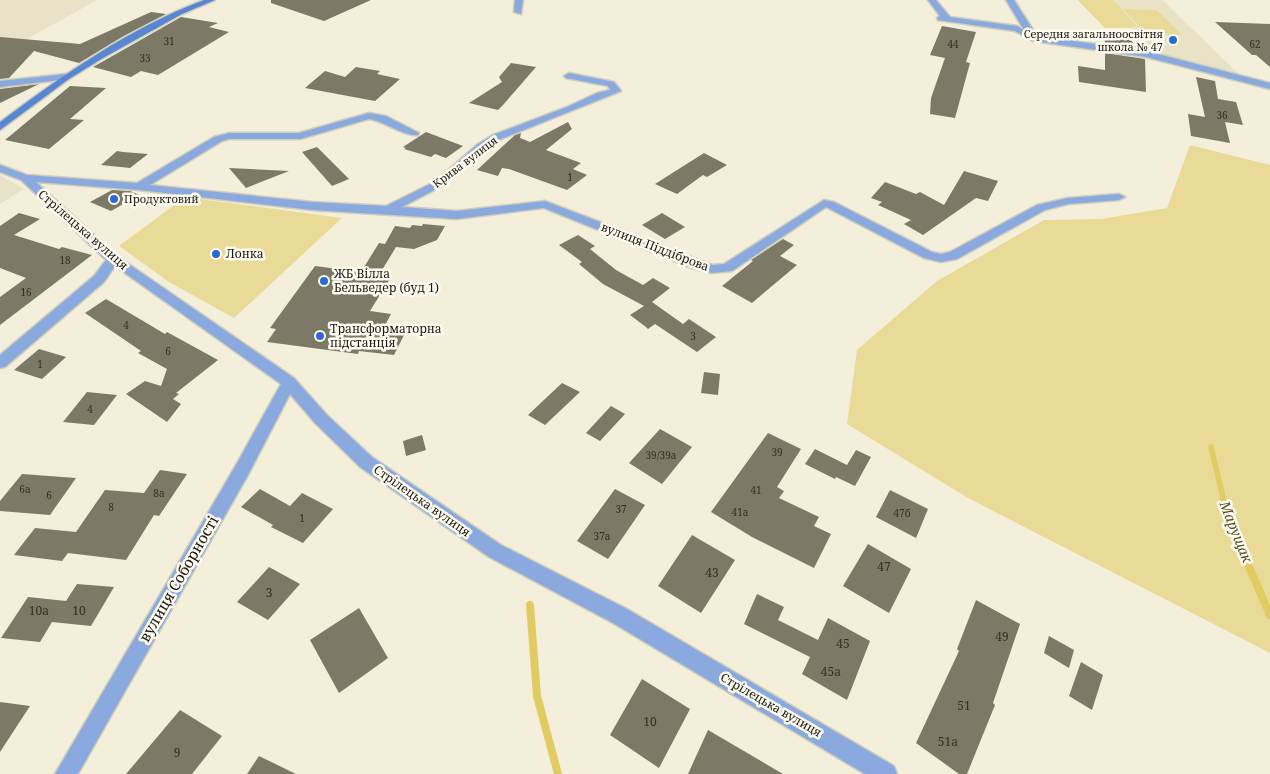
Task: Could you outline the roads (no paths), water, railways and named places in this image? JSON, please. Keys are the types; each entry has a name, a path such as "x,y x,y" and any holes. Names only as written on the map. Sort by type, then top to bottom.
{"street":[{"path":"0,127 66,77 179,12 211,0"},
{"path":"518,12 519,0"},
{"path":"932,0 944,19 1017,30 1033,38 1146,54 1270,86"},
{"path":"1010,0 1033,38"},
{"name":"Крива вулиця","path":"388,210 440,183 482,146 497,137 571,109 600,95 616,92 611,84 569,76"},
{"path":"0,84 66,77"},
{"path":"139,187 218,139 228,136 300,136 369,116 382,118 414,133"},
{"name":"Стрілецька вулиця","path":"0,168 25,178 113,260 289,382 321,419 366,462 495,551 620,616 886,774"},
{"path":"25,178 139,187 312,206 388,210"},
{"name":"вулиця Піддіброва","path":"388,210 457,216 545,204 697,265 719,269 727,268 824,203 830,204 928,255 941,258 953,256 1041,207 1068,201 1119,196"},
{"path":"0,363 99,279 113,260"},
{"name":"вулиця Соборності","path":"66,774 237,478 289,382"}],"waterway":[{"name":"Марущак","path":"1211,447 1224,502"},
{"name":"Марущак","path":"1223,500 1243,553 1270,615"},
{"path":"530,605 537,696 558,774"}],"place":[{"name":"Середня загальноосвітня школа № 47","path":"1173,40"},
{"name":"Продуктовий","path":"114,199"},
{"name":"Лонка","path":"216,254"},
{"name":"ЖБ Вілла Бельведер (буд 1)","path":"324,281"},
{"name":"Трансформаторна підстанція","path":"320,336"}]}
